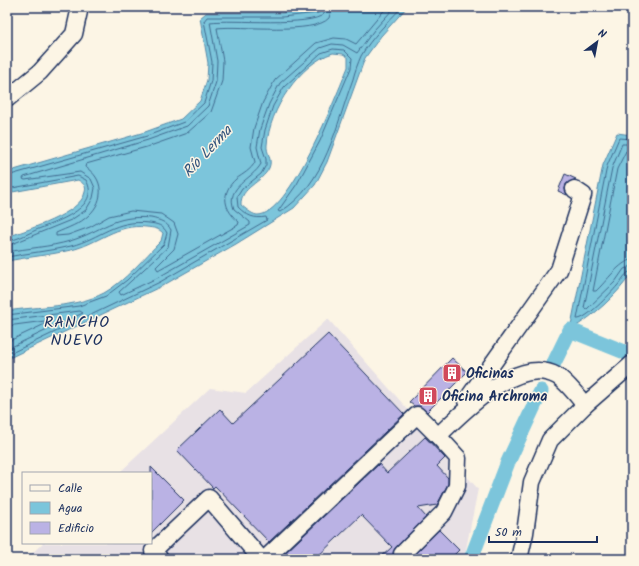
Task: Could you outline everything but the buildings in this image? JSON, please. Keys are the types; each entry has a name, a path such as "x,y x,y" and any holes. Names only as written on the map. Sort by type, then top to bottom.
{"street":[{"path":"7,99 40,72 74,34 80,7"},
{"path":"443,432 559,270 583,195 574,189"},
{"path":"519,559 525,533 532,482 550,440 585,405 632,364"},
{"path":"443,432 486,392 506,381 526,373 541,371 558,376 585,405"},
{"path":"265,559 417,414 443,432 458,458 457,486 444,512 402,554"},
{"path":"160,559 153,551 210,498 261,559"}],"shaded area":[{"path":"328,319 478,489 464,559 26,559 42,544 152,544 152,472 120,472 210,388 246,393"}],"water":[{"name":"Río Lerma","path":"323,7 407,7 381,36 365,58 327,162 315,185 294,208 236,244 162,286 7,359 7,311 69,304 93,298 104,293 127,276 141,262 161,241 163,233 158,229 151,228 126,228 71,250 7,261 7,237 64,214 81,200 85,192 85,188 84,185 78,180 7,193 7,172 145,132 181,119 200,101 207,80 208,63 200,18 206,13 282,13","holes":["333,53 343,54 348,57 348,67 323,126 297,176 283,197 270,210 257,215 250,212 241,205 242,199 248,189 262,178 269,168 270,162 267,148 269,131 280,103 298,77 309,67 321,58"]},
{"path":"617,133 632,135 632,273 619,290 604,305 570,330 603,165"}],"waterway":[{"path":"552,367 570,330 627,353"},
{"path":"471,559 508,462 541,391"}],"place":[{"name":"Oficinas","path":"452,373"},
{"name":"Oficina Archroma","path":"428,396"}],"district":[{"name":"RANCHO NUEVO","path":"77,330"}]}
